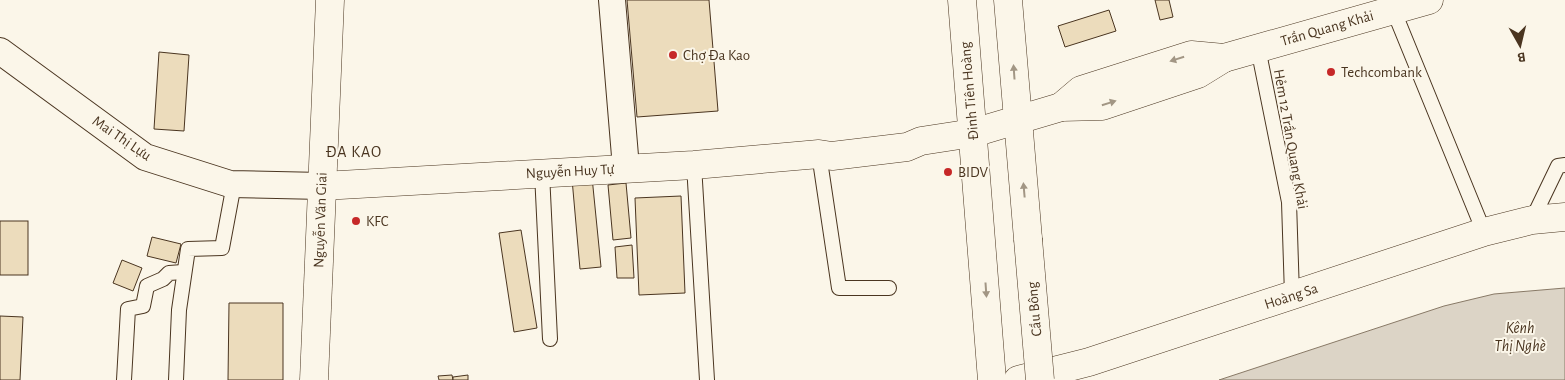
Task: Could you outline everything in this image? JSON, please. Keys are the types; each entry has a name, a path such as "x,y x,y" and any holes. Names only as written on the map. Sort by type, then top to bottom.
{"street":[{"name":"Nguyễn Văn Giai","path":"314,380 330,0"},
{"path":"612,0 626,168"},
{"name":"Đinh Tiên Hoàng","path":"962,0 992,380"},
{"path":"1008,0 1018,120"},
{"name":"Trần Quang Khải","path":"973,133 1061,107 1080,90 1190,55 1224,58 1429,0"},
{"name":"Mai Thị Lựu","path":"1,54 145,157 234,184 322,186"},
{"name":"Cầu Bông","path":"1018,120 1040,380"},
{"name":"Nguyễn Huy Tự","path":"322,186 694,165 819,154 832,147 906,138 921,142 973,133"},
{"name":"Hoàng Sa","path":"1018,380 1089,362 1484,232 1532,220 1565,217"}],"lane":[{"path":"1393,9 1484,232"},
{"name":"Hẻm 12 Trần Quang Khải","path":"1258,48 1289,202 1292,295"},
{"path":"819,154 839,288 889,288"},
{"path":"694,165 707,380"},
{"path":"1532,220 1558,166 1565,165"},
{"path":"542,173 550,339"},
{"path":"176,380 183,272 188,249 222,248 234,184"},
{"path":"124,380 128,309 143,306 147,286 163,279 169,273 183,272"}],"water":[{"name":"Kênh Thị Nghè","path":"1565,288 1565,380 1219,380 1444,306 1494,294"}],"building":[{"name":"Chợ Đa Kao","path":"627,0 709,0 718,111 637,117"},
{"path":"1155,0 1169,0 1173,17 1160,20"},
{"path":"1109,10 1116,31 1065,47 1058,26"},
{"path":"159,52 189,55 184,131 154,129"},
{"path":"592,177 601,267 580,269 572,179"},
{"path":"626,183 631,238 613,240 608,185"},
{"path":"681,196 685,293 639,295 635,198"},
{"path":"0,221 28,221 28,275 0,275"},
{"path":"521,230 537,328 514,332 499,233"},
{"path":"152,237 181,244 176,263 147,256"},
{"path":"632,245 634,278 617,278 615,247"},
{"path":"122,260 142,268 133,291 113,283"},
{"path":"229,303 283,303 283,380 228,380"},
{"path":"0,316 23,317 20,380 0,380"},
{"path":"452,375 453,380 439,380 438,376"},
{"path":"468,375 468,380 453,380 453,377"}],"place":[{"name":"Chợ Đa Kao","path":"673,55"},
{"name":"Techcombank","path":"1331,72"},
{"name":"BIDV","path":"948,172"},
{"name":"KFC","path":"356,221"}],"district":[{"name":"ĐA KAO","path":"354,151"}]}
